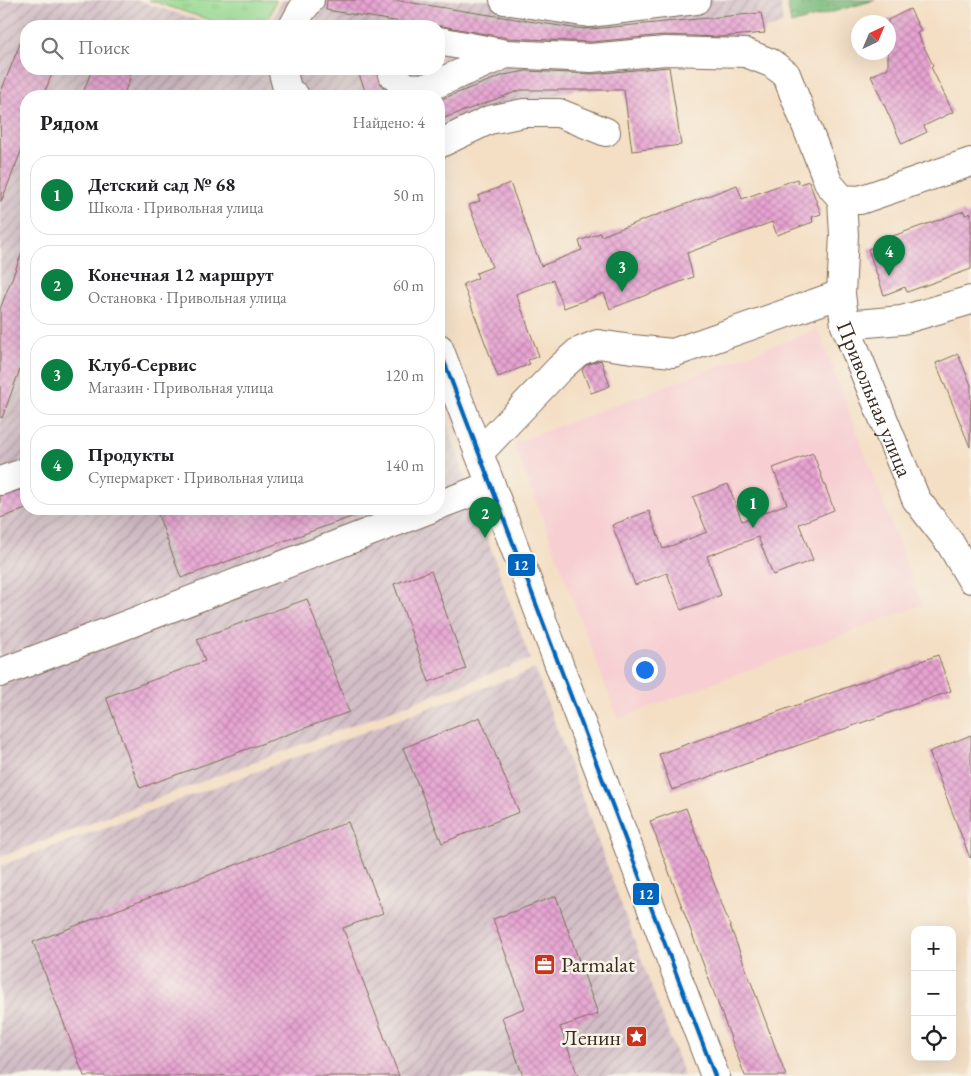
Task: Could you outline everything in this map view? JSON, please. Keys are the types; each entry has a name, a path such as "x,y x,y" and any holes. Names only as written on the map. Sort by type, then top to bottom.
{"street":[{"path":"296,20 310,0"},
{"path":"504,0 589,13 696,0"},
{"path":"445,42 506,54 591,58 665,51 746,53 771,63 786,74 829,184 842,199 860,200 971,162"},
{"path":"393,75 406,87 426,88 506,54"},
{"path":"284,75 287,90"},
{"path":"445,141 490,120 524,112 559,113 606,132"},
{"name":"Привольная улица","path":"842,199 844,235 841,294 845,325 916,499 950,543 971,579"},
{"path":"479,453 559,368 578,352 598,344 673,353 841,294"},
{"path":"845,325 902,320 971,300"},
{"path":"445,364 714,1076"},
{"path":"0,481 20,474"},
{"path":"445,503 491,485"},
{"path":"0,673 414,515"}],"shaded area":[{"path":"0,0 136,0 197,20 20,20 20,75 445,75 445,20 274,20 281,0 780,0 783,24 445,131 445,90 20,90 20,494 0,502"},
{"path":"818,329 922,605 618,719 514,443"},
{"path":"445,420 530,659 0,857 0,513 20,505 20,515 445,515"},
{"path":"535,669 684,1076 0,1076 0,866"}],"green space":[{"path":"149,0 276,0 268,20 210,20"},
{"path":"787,0 875,0 791,24"}],"building":[{"path":"327,0 394,0 573,28 591,29 761,13 765,33 719,37 664,35 591,42 508,38 445,27 445,20 388,20 326,10"},
{"path":"910,9 921,31 917,33 933,65 931,67 953,112 924,126 927,132 902,144 871,76 888,68 888,60 896,60 896,16"},
{"path":"20,44 20,75 52,75 45,90 20,90 20,154 1,202 0,94"},
{"path":"669,67 681,145 632,151 624,90 521,90 445,118 445,98 504,75 526,71 592,74"},
{"path":"90,75 131,76 125,90 84,90"},
{"path":"359,75 378,75 385,90 365,90"},
{"path":"797,179 799,184 809,181 821,214 812,217 813,222 777,235 772,222 687,253 693,277 610,309 604,293 564,308 553,280 516,294 539,356 528,360 530,364 498,377 463,284 478,278 476,273 492,267 469,205 480,201 478,196 510,183 541,266 582,250 579,241 600,233 601,236 737,185 742,199"},
{"path":"964,211 965,215 971,213 971,269 907,292 905,287 884,295 868,249 889,242 887,238"},
{"path":"20,258 20,369 2,418 0,417 0,309"},
{"path":"958,354 971,385 970,447 936,363"},
{"path":"601,360 610,386 591,393 582,370 586,365"},
{"path":"813,453 834,510 799,524 813,560 773,575 758,537 707,556 721,595 681,610 667,573 635,585 612,525 649,511 663,549 707,532 693,497 728,484 742,521 787,504 773,468"},
{"path":"20,490 20,511 0,518 0,496"},
{"path":"158,515 357,515 181,578"},
{"path":"431,571 466,669 429,682 394,584"},
{"path":"307,599 349,712 140,788 106,697 205,661 197,639"},
{"path":"938,655 951,691 672,790 659,754"},
{"path":"480,717 519,812 442,843 403,748"},
{"path":"971,735 971,857 970,858 929,752"},
{"path":"686,808 786,1076 745,1076 650,821"},
{"path":"348,822 383,913 343,928 399,1076 84,1076 33,942"},
{"name":"Parmalat","path":"556,896 598,1014 560,1027 578,1076 523,1076 502,1017 525,1008 493,919"}],"transit line":[{"name":"12","path":"445,364 715,1076"}],"place":[{"name":"Продукты","path":"889,276"},
{"name":"Клуб-Сервис","path":"622,292"},
{"name":"Детский сад № 68","path":"753,528"},
{"name":"Конечная 12 маршрут","path":"485,538"},
{"name":"Parmalat","path":"545,964"},
{"name":"Ленин","path":"637,1037"}]}
